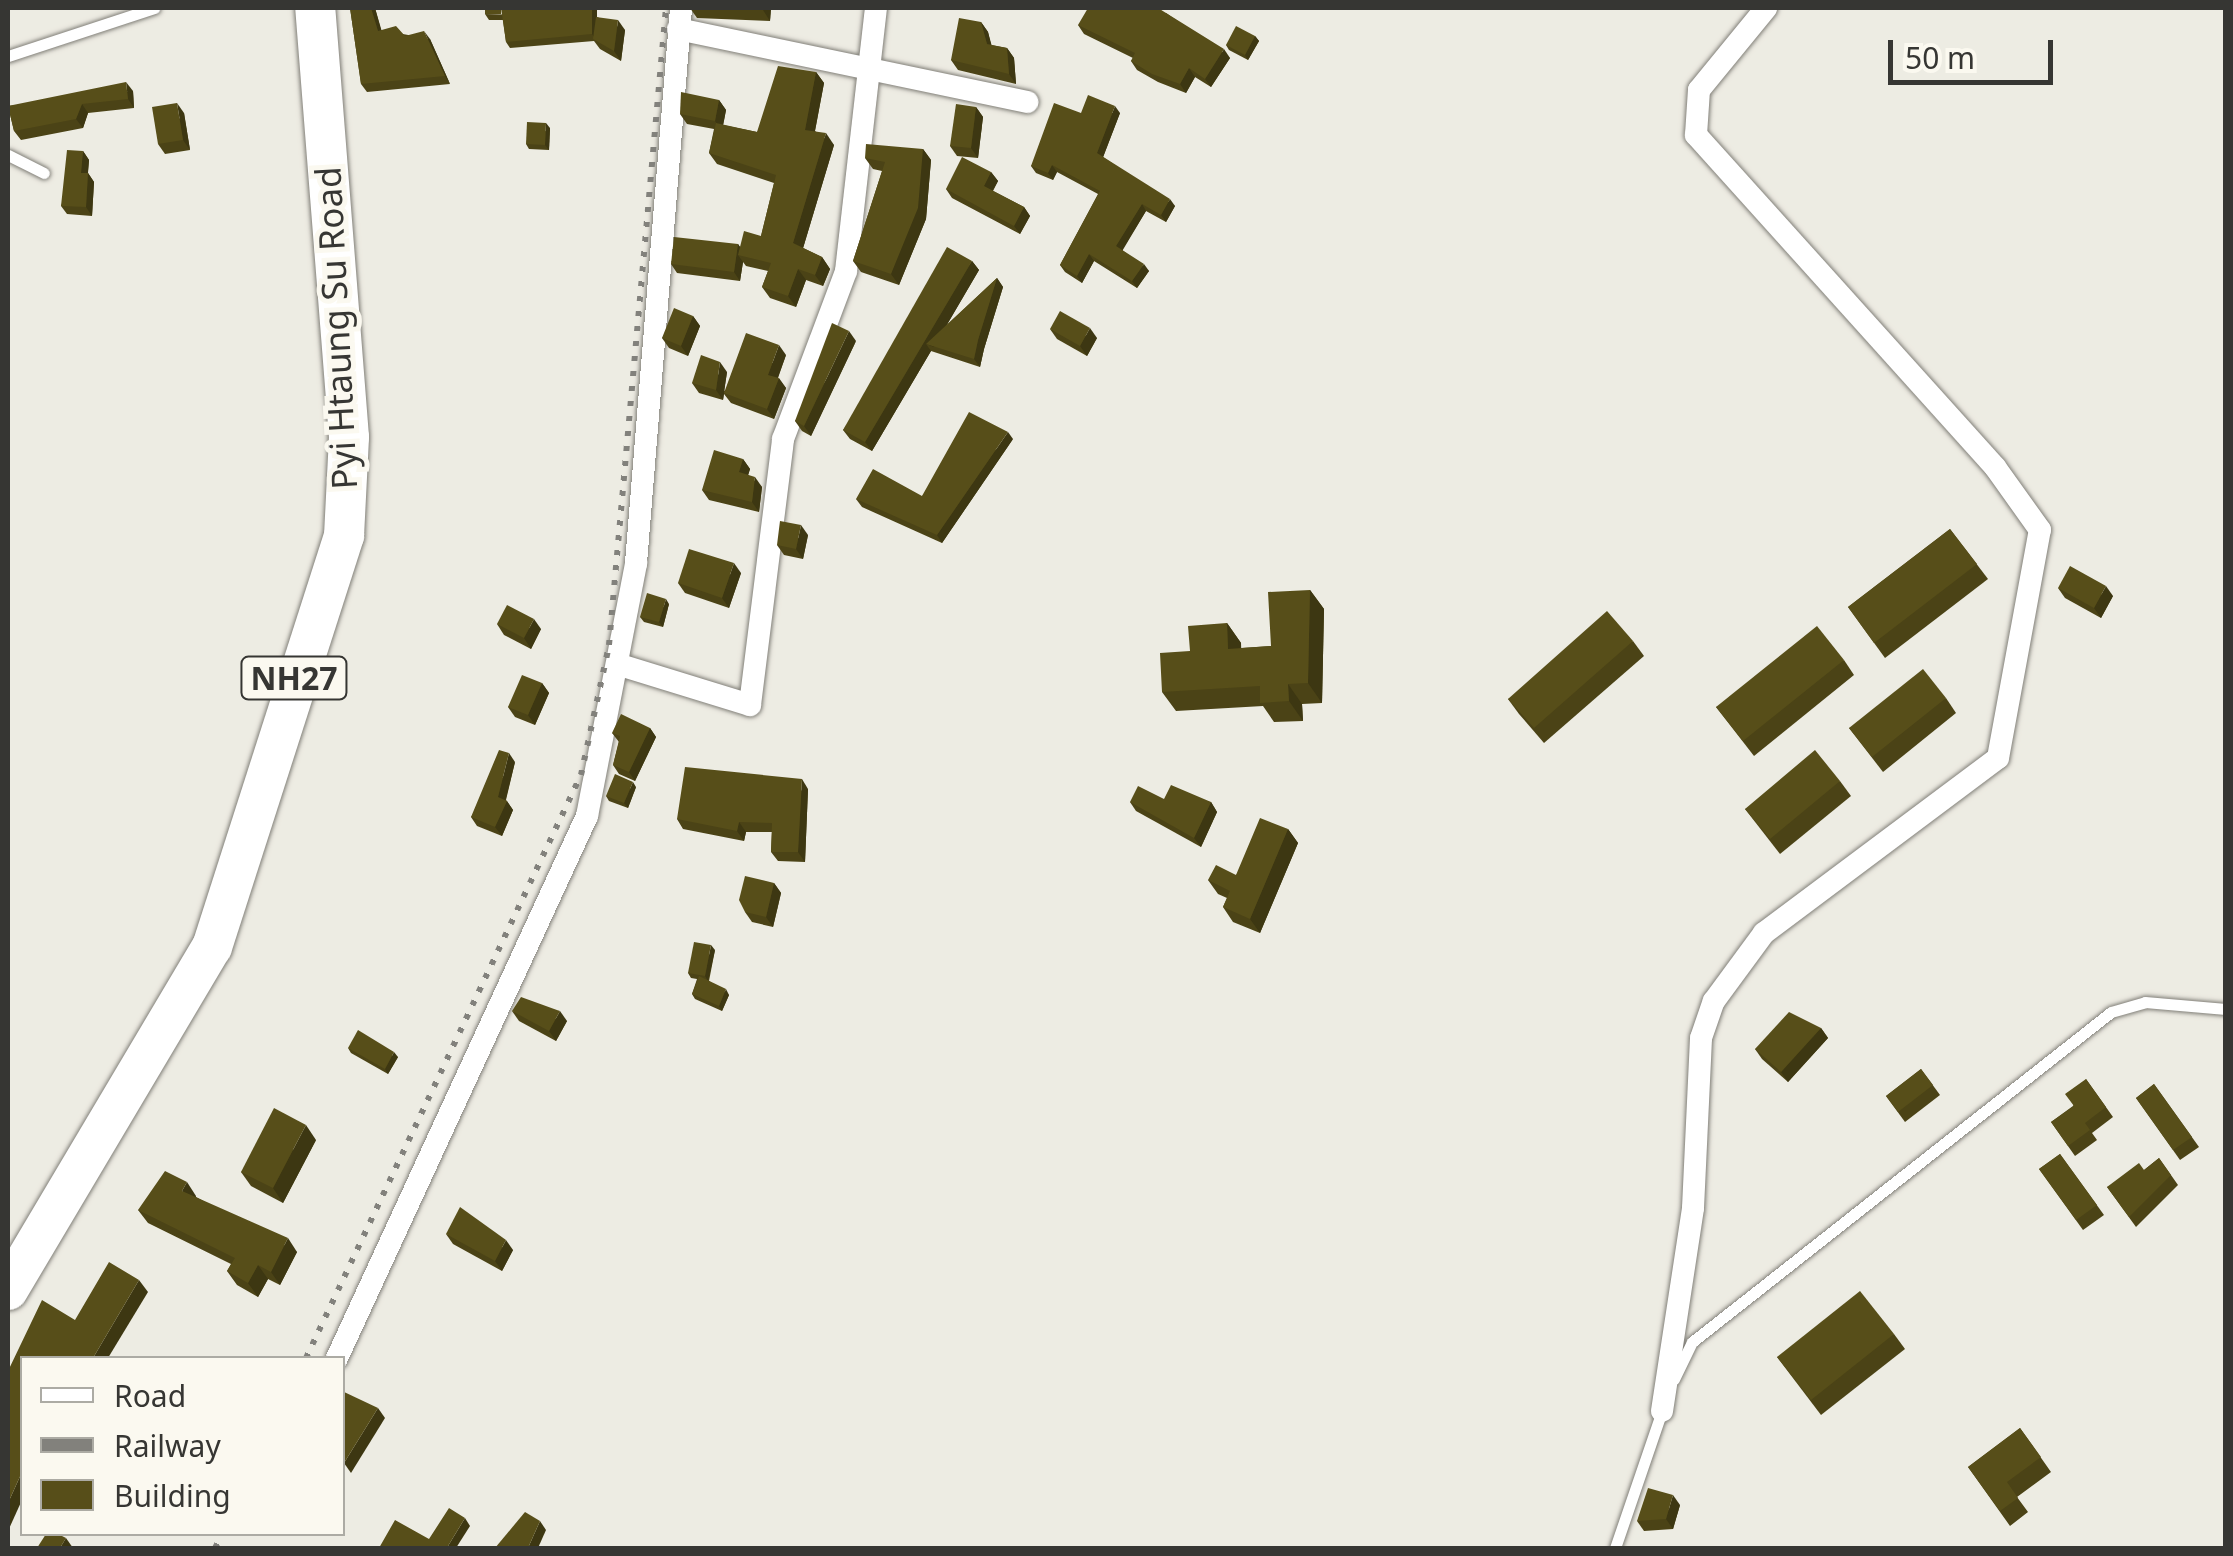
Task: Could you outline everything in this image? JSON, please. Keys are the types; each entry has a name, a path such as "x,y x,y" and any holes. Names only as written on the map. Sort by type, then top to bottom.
{"highway":[{"name":"Pyi Htaung Su Road","path":"8,1290 212,946 344,536 349,437 316,8"}],"street":[{"path":"620,665 750,705 783,439 846,271 876,8"},
{"path":"1662,1411 1693,1208 1701,1038 1714,1001 1764,933 1998,758 2040,530 1983,454 1696,135 1699,90 1766,8"},
{"path":"338,1356 587,816 620,665 679,18 1028,102"}],"lane":[{"path":"8,56 154,8"},
{"path":"8,156 44,173"},
{"path":"1615,1548 1662,1411 1692,1342 2111,1012 2145,1002 2226,1009"}],"building":[{"path":"350,8 371,8 378,31 396,26 405,36 424,31 445,76 361,84"},
{"path":"485,8 501,8 501,14 485,14"},
{"path":"501,8 592,8 592,34 506,42"},
{"path":"1088,8 1158,8 1224,49 1205,79 1189,68 1180,84 1152,74 1131,61 1135,53 1078,25"},
{"path":"596,17 618,20 614,51 593,39"},
{"path":"959,18 981,22 987,44 1007,48 1009,74 951,60"},
{"path":"1236,26 1255,36 1245,55 1226,45"},
{"path":"778,66 816,72 805,130 826,133 793,243 822,257 815,275 798,269 788,296 762,287 771,263 738,255 744,231 761,236 776,175 709,153 716,123 757,132"},
{"path":"126,82 128,99 82,104 76,119 14,131 8,106"},
{"path":"681,92 719,100 715,121 680,114"},
{"path":"1088,95 1115,106 1097,153 1170,199 1161,215 1142,204 1116,246 1144,264 1132,281 1089,254 1077,276 1060,265 1100,191 1052,165 1048,173 1031,166 1054,103 1081,113"},
{"path":"177,103 183,140 158,144 152,107"},
{"path":"956,104 976,107 971,148 950,146"},
{"path":"527,122 546,123 545,145 526,144"},
{"path":"866,144 923,149 918,208 891,274 853,261 885,162 865,158"},
{"path":"67,150 83,151 81,173 88,173 86,207 61,206"},
{"path":"962,157 991,172 984,186 1024,207 1014,226 946,189"},
{"path":"674,237 738,244 734,272 671,264"},
{"path":"947,247 972,261 865,442 843,430"},
{"path":"997,278 974,359 926,344"},
{"path":"674,308 693,316 681,346 662,338"},
{"path":"1060,311 1090,328 1080,346 1050,329"},
{"path":"832,323 849,331 804,426 795,421"},
{"path":"746,333 779,345 768,375 779,378 767,409 724,393"},
{"path":"701,355 720,362 716,390 692,383"},
{"path":"969,412 1008,432 937,535 856,499 873,469 922,496"},
{"path":"714,450 743,459 739,472 755,477 752,502 702,490"},
{"path":"780,521 801,525 796,549 777,545"},
{"path":"1950,529 1977,564 1874,643 1848,607"},
{"path":"689,549 734,563 722,598 678,583"},
{"path":"2070,566 2106,586 2094,608 2058,588"},
{"path":"1310,590 1308,683 1288,684 1289,701 1260,703 1260,686 1162,692 1160,653 1190,651 1188,626 1227,623 1228,649 1271,646 1268,592"},
{"path":"647,593 666,599 659,622 640,617"},
{"path":"507,605 534,619 524,638 497,624"},
{"path":"1607,611 1633,641 1534,728 1508,699"},
{"path":"1817,626 1844,660 1743,741 1716,707"},
{"path":"1923,669 1946,698 1872,757 1849,728"},
{"path":"522,675 542,683 528,715 508,707"},
{"path":"621,714 650,728 629,772 613,765 620,736 612,733"},
{"path":"499,750 509,753 498,797 507,801 495,827 471,817"},
{"path":"1815,750 1840,781 1770,839 1745,809"},
{"path":"685,767 802,779 798,852 771,852 772,823 739,822 737,831 677,819"},
{"path":"615,774 633,782 624,803 606,796"},
{"path":"1171,785 1211,802 1194,838 1130,802 1138,786 1164,799"},
{"path":"1260,818 1288,829 1250,919 1223,907 1230,891 1208,880 1216,865 1236,875"},
{"path":"745,876 774,883 766,917 745,912 739,900"},
{"path":"694,942 711,945 705,976 688,973"},
{"path":"699,976 726,989 719,1006 692,994"},
{"path":"521,997 560,1011 549,1031 512,1011"},
{"path":"1789,1012 1821,1028 1781,1072 1755,1049"},
{"path":"358,1030 394,1052 385,1069 348,1048"},
{"path":"1921,1069 1933,1085 1898,1112 1886,1096"},
{"path":"2086,1079 2106,1107 2085,1123 2090,1130 2068,1146 2051,1122 2074,1106 2065,1094"},
{"path":"2154,1084 2192,1137 2173,1150 2136,1098"},
{"path":"274,1108 306,1125 273,1188 241,1172"},
{"path":"2060,1154 2097,1205 2076,1220 2039,1169"},
{"path":"2159,1158 2171,1175 2129,1217 2107,1187 2139,1163 2144,1170"},
{"path":"165,1171 187,1182 182,1191 288,1238 271,1272 258,1265 248,1283 227,1271 235,1258 138,1210"},
{"path":"460,1207 506,1240 495,1261 446,1234"},
{"path":"109,1262 139,1280 94,1356 20,1356 20,1476 8,1503 8,1371 42,1300 75,1320"},
{"path":"1860,1291 1894,1334 1811,1400 1777,1357"},
{"path":"345,1392 378,1408 345,1461"},
{"path":"2020,1428 2041,1457 2007,1482 2018,1498 2000,1511 1968,1467"},
{"path":"1648,1488 1673,1495 1666,1519 1637,1521"},
{"path":"449,1508 465,1518 448,1546 454,1548 379,1548 395,1520 429,1539"},
{"path":"525,1512 540,1521 528,1548 495,1548"},
{"path":"45,1536 66,1538 60,1548 37,1548"}],"railway":[{"path":"307,1356 581,775 609,645 666,8"},
{"path":"215,1548 221,1536"}]}
